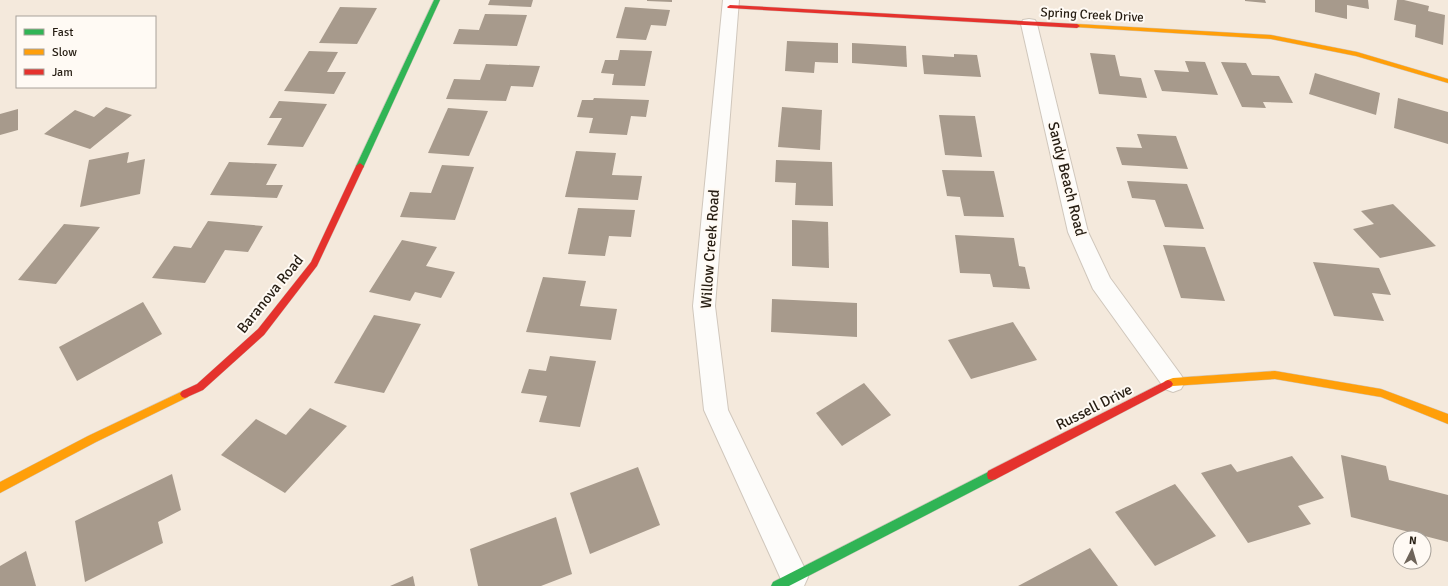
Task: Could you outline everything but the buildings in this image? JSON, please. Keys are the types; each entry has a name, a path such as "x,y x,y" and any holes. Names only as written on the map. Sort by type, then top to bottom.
{"street":[{"name":"Baranova Road","path":"0,488 92,439 200,387 261,332 314,264 437,0"},
{"name":"Spring Creek Drive","path":"730,4 1029,24 1271,37 1357,54 1448,81"},
{"name":"Willow Creek Road","path":"730,4 704,306 716,410 786,581"},
{"name":"Sandy Beach Road","path":"1029,24 1078,232 1101,283 1173,382"},
{"name":"Russell Drive","path":"786,581 1173,382 1275,375 1381,393 1448,419"}],"traffic: fast":[{"path":"360,166 437,0"},
{"path":"777,586 992,475"}],"traffic: slow":[{"path":"1077,26 1271,37 1357,54 1448,81"},
{"path":"1168,384 1173,382 1275,375 1381,393 1448,419"},
{"path":"0,488 92,439 185,394"}],"traffic: jam":[{"path":"730,7 1077,26"},
{"path":"185,394 200,387 261,332 314,264 360,166"},
{"path":"992,475 1168,384"}]}
